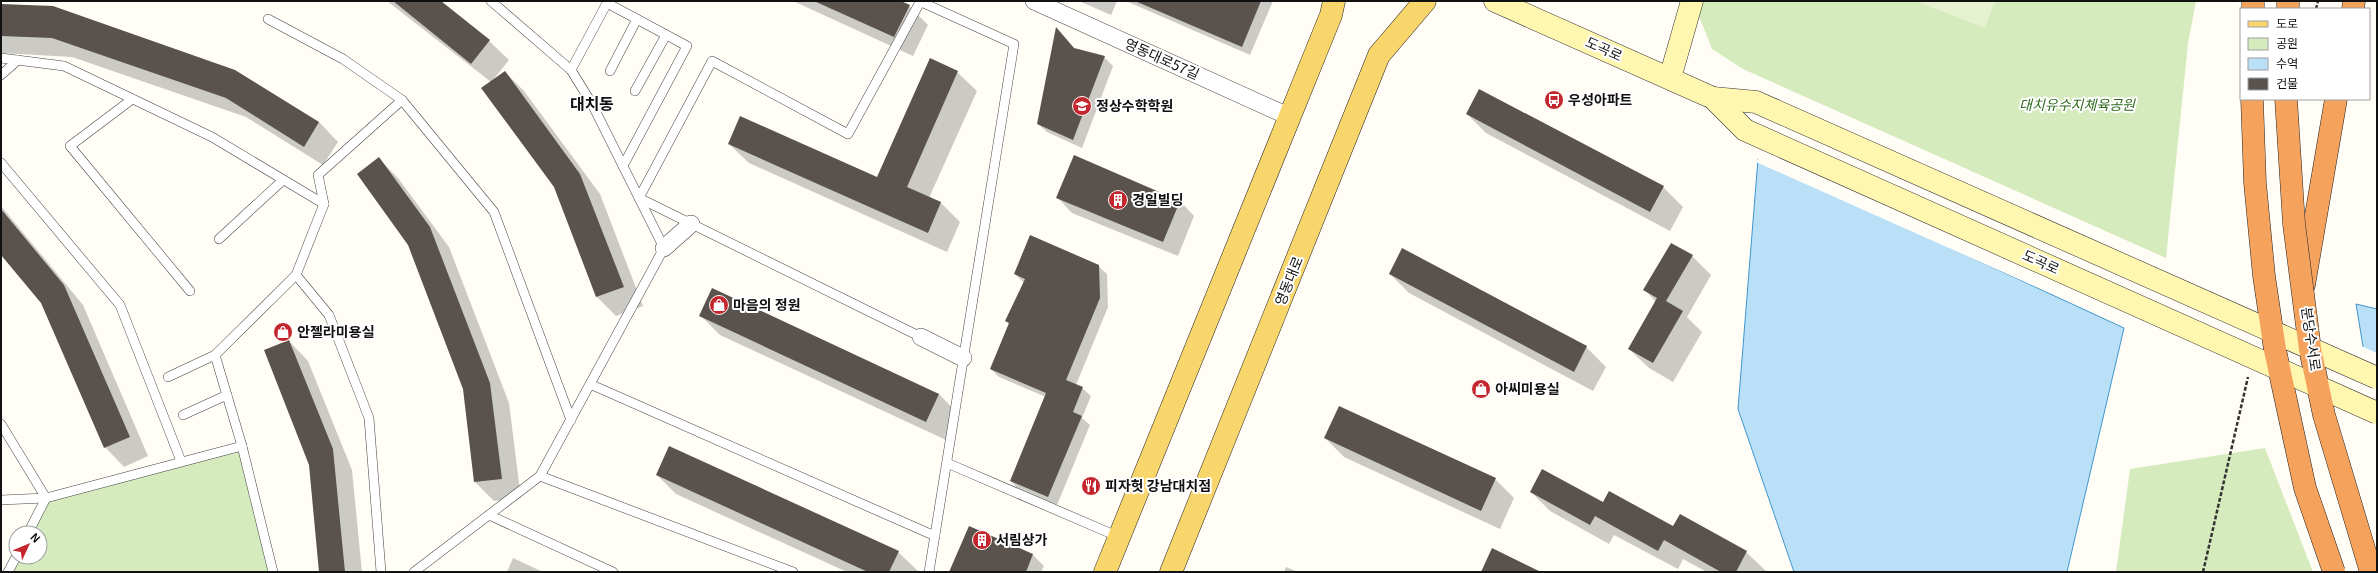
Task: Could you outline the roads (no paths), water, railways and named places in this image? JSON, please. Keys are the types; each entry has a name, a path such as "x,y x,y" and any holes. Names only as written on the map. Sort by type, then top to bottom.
{"highway":[{"path":"2252,100 2256,198 2264,276 2275,350 2305,488 2334,572"},
{"name":"분당수서로","path":"2286,100 2294,224 2304,288 2310,349 2324,415 2371,572"},
{"path":"2304,288 2336,100"}],"main road":[{"path":"1105,572 1332,15 1334,1"},
{"name":"영동대로","path":"1171,572 1379,55 1426,1"},
{"name":"도곡로","path":"1495,1 1714,98 1756,102 2377,378"},
{"path":"1670,78 1692,1"},
{"name":"도곡로","path":"1714,98 1745,130 2377,413"}],"street":[{"name":"영동대로57길","path":"1034,1 1290,117"},
{"path":"664,248 691,224"},
{"path":"921,337 963,358"}],"lane":[{"path":"414,572 540,476 592,385 664,248 592,104 571,70 492,1"},
{"path":"639,198 712,60 848,134 920,1 1014,44 929,572"},
{"path":"571,70 607,3 687,46 623,166"},
{"path":"268,19 343,59 402,100 494,212 571,420"},
{"path":"610,71 637,19"},
{"path":"635,91 666,35"},
{"path":"1,58 64,66 131,100 212,137 324,204"},
{"path":"1,75 18,60"},
{"path":"131,100 70,146 190,291"},
{"path":"168,377 215,355 296,275 324,204 318,175 402,100"},
{"path":"1,163 120,305 181,461"},
{"path":"220,239 282,180"},
{"path":"639,198 921,337"},
{"path":"296,275 329,315 369,418 381,572"},
{"path":"215,355 242,446 273,572"},
{"path":"592,385 935,536"},
{"path":"183,415 227,395"},
{"path":"1,424 46,498"},
{"path":"1,500 46,498 242,446"},
{"path":"947,463 1119,537"},
{"path":"540,476 793,572"},
{"path":"32,525 46,498"},
{"path":"490,515 613,572"}],"water":[{"path":"1758,159 2124,328 2067,572 1794,572 1738,409"},
{"path":"2356,304 2377,309 2377,431"}],"place":[{"name":"우성아파트","path":"1554,100"},
{"name":"정상수학학원","path":"1082,106"},
{"name":"경일빌딩","path":"1118,200"},
{"name":"마음의 정원","path":"719,305"},
{"name":"안젤라미용실","path":"283,332"},
{"name":"아씨미용실","path":"1481,389"},
{"name":"피자헛 강남대치점","path":"1091,486"},
{"name":"서림상가","path":"982,540"}],"district":[{"name":"대치동","path":"592,104"}],"park label":[{"name":"대치유수지체육공원","path":"2077,105"}]}
